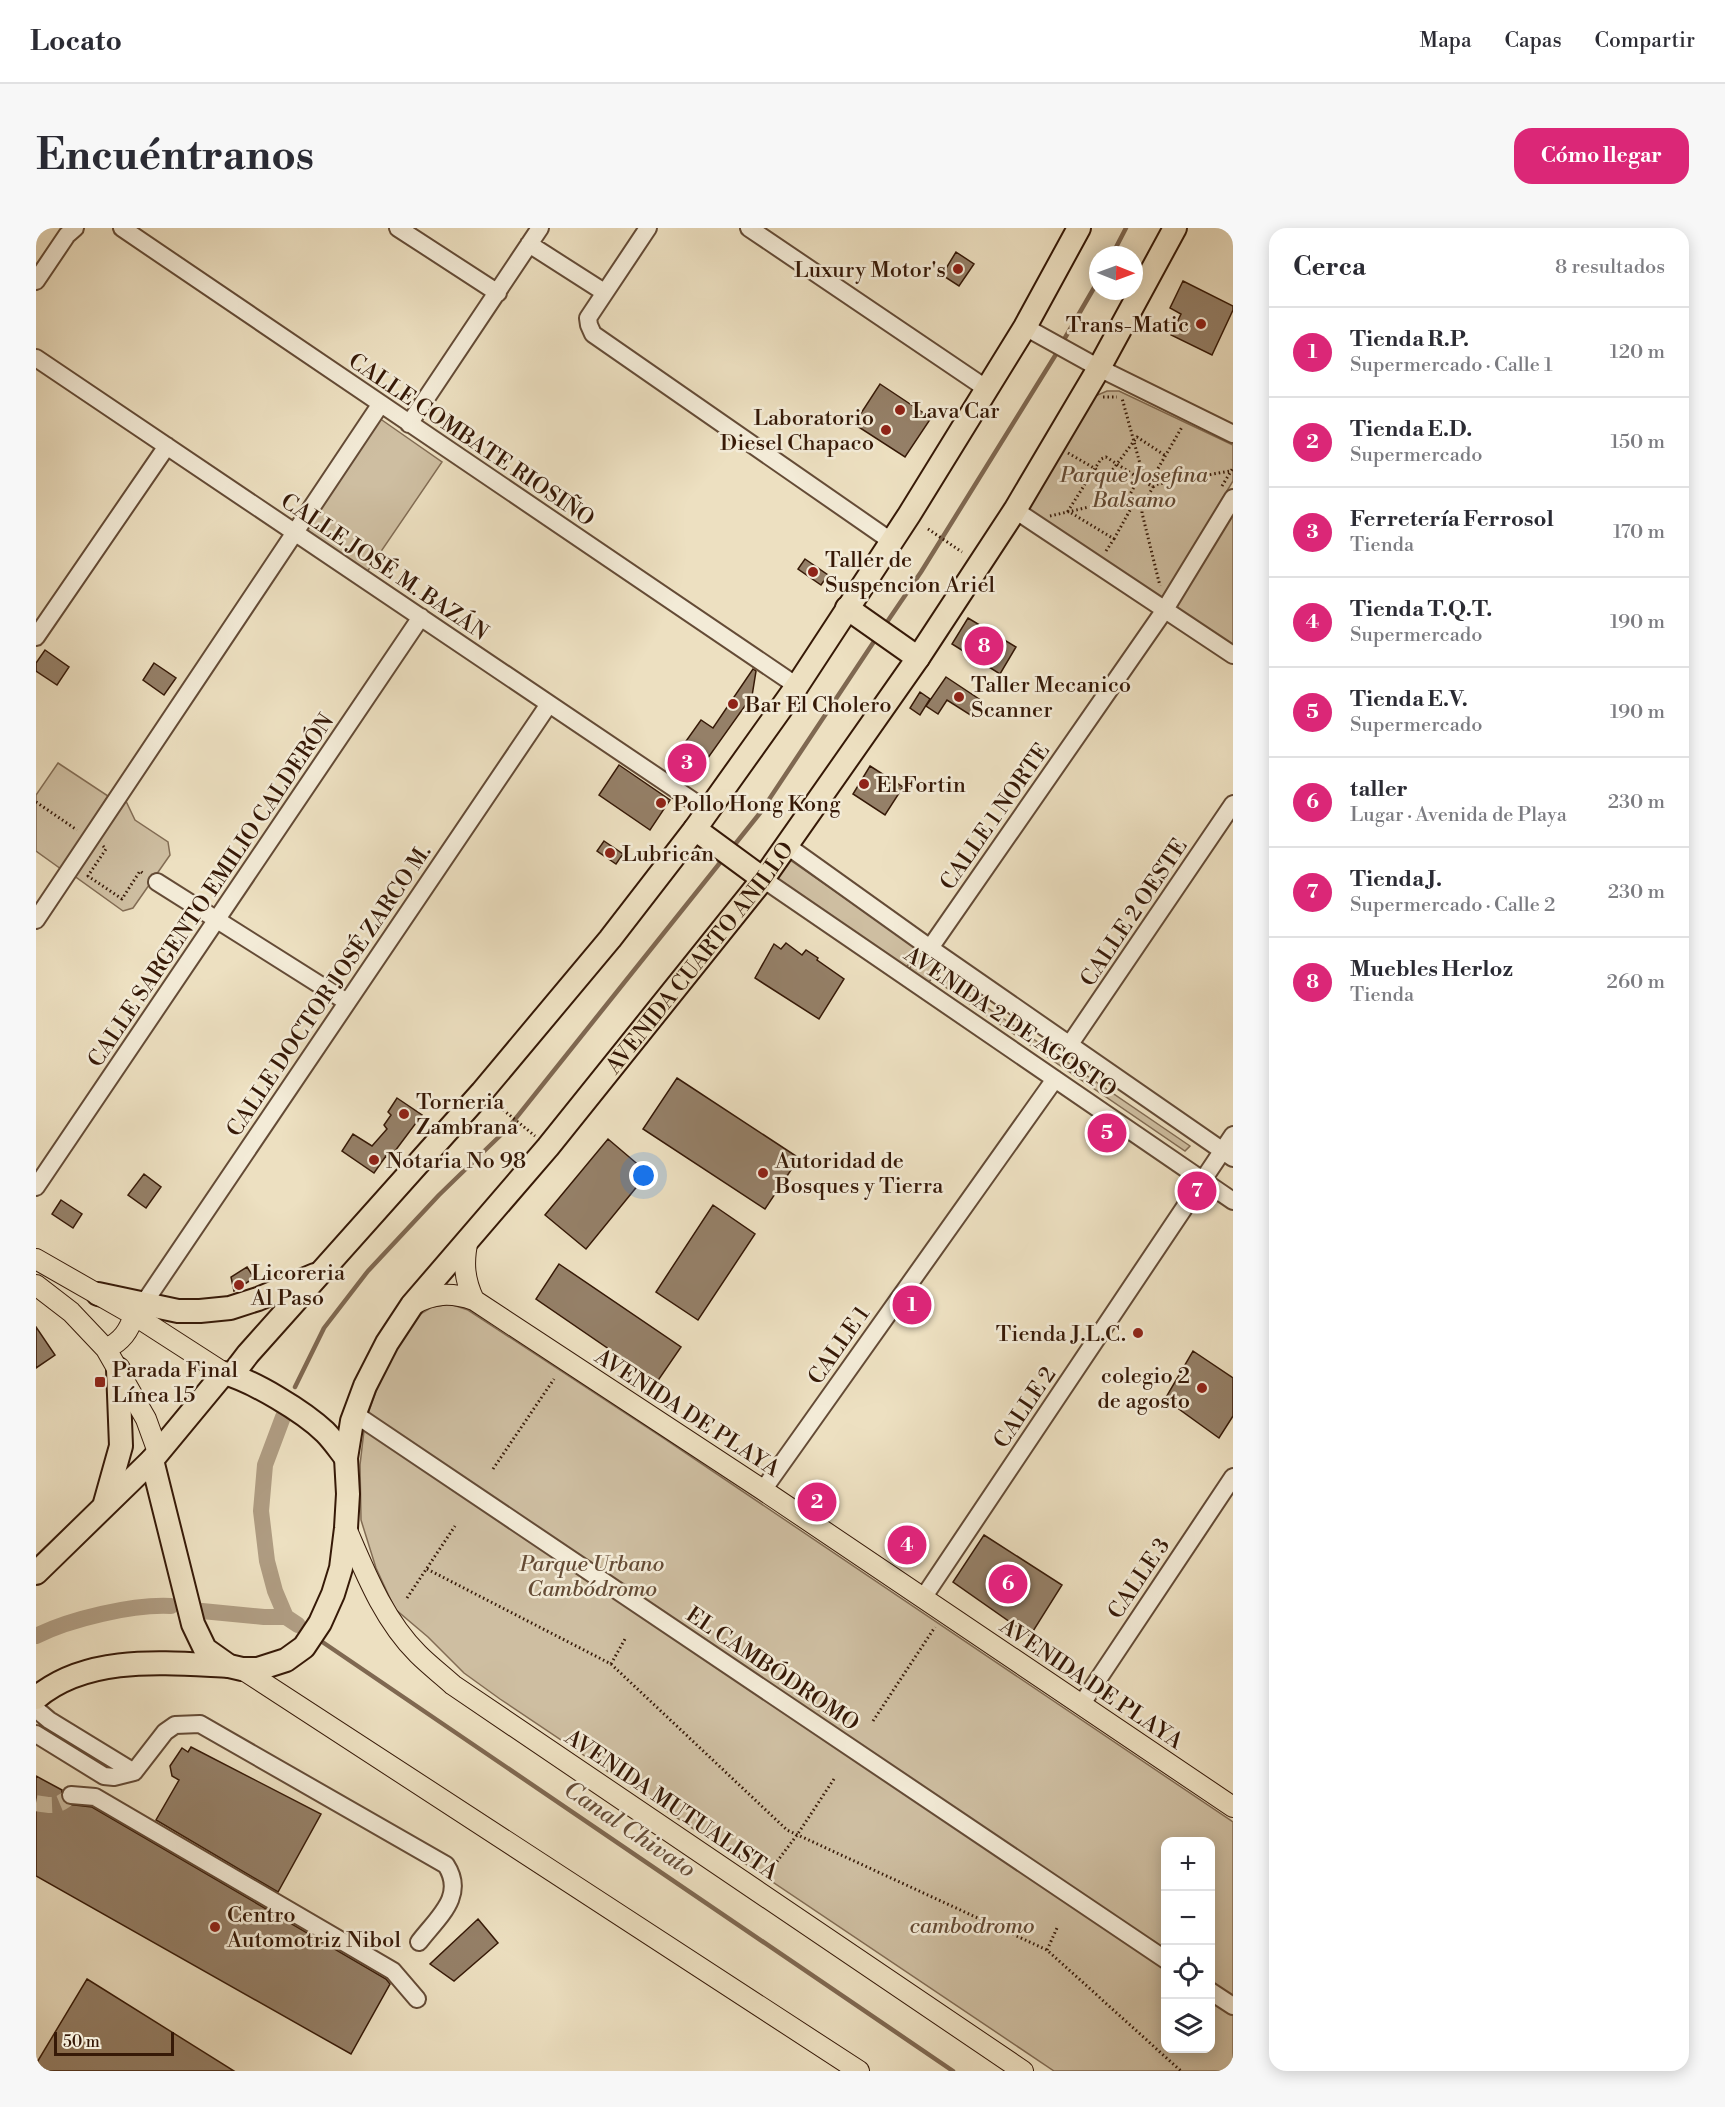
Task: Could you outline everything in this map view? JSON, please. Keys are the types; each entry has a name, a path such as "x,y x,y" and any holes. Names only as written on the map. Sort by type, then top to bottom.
{"highway":[{"name":"AVENIDA CUARTO ANILLO","path":"236,1667 258,1669 285,1660 304,1647 320,1623 333,1594 341,1568 348,1494 346,1458 355,1414 365,1386 387,1343 412,1305 548,1147 755,873 786,845 912,654 1015,510 1100,368 1174,228"},
{"path":"36,1573 155,1456 322,1272 482,1092 701,834 708,811 797,686 853,613 891,541 987,389 1035,332 1071,231"},
{"path":"853,613 912,654"},
{"path":"701,834 755,873"},
{"path":"98,1294 139,1309 200,1311 230,1308 258,1299 322,1272"},
{"path":"105,1506 121,1446 118,1369"},
{"path":"228,1374 302,1413 325,1432 346,1458"},
{"path":"155,1456 193,1624 205,1649 236,1667"},
{"path":"36,1698 47,1688 94,1669 125,1665 175,1664 236,1667"}],"main road":[{"path":"468,1239 464,1264 465,1276 474,1300"},
{"path":"36,1259 98,1294"},
{"path":"36,1285 71,1312 106,1349 146,1419 155,1456"},
{"name":"AVENIDA DE PLAYA","path":"412,1305 442,1294 453,1294 474,1300 763,1490 1233,1806"},
{"path":"106,1349 125,1336 139,1309 228,1374"},
{"name":"AVENIDA MUTUALISTA","path":"346,1528 369,1581 388,1616 417,1653 453,1685 1023,2071"},
{"path":"236,1667 859,2071"}],"street":[{"name":"CALLE COMBATE RIOSIÑO","path":"122,228 797,686"},
{"path":"398,228 498,293"},
{"path":"409,424 540,228"},
{"path":"648,228 588,318 593,334 891,541"},
{"path":"749,228 987,389"},
{"path":"36,280 66,230"},
{"path":"529,244 604,292"},
{"path":"1035,332 1100,368 1233,434"},
{"name":"CALLE JOSÉ M. BAZÁN","path":"36,358 708,811"},
{"path":"36,920 380,405"},
{"path":"36,637 166,446"},
{"name":"CALLE 1 NORTE","path":"930,948 1164,611 1226,494"},
{"path":"1015,510 1233,655"},
{"name":"CALLE SARGENTO EMILIO CALDERÓN","path":"36,1187 421,617"},
{"name":"CALLE DOCTOR JOSÉ ZARCO M.","path":"139,1309 549,704"},
{"name":"CALLE 2 OESTE","path":"1070,1044 1233,804"},
{"name":"AVENIDA 2 DE AGOSTO","path":"786,845 1228,1155"},
{"name":"AVENIDA 2 DE AGOSTO","path":"755,873 1233,1201"},
{"path":"157,882 347,1002"},
{"name":"CALLE 1","path":"763,1490 1054,1079"},
{"name":"CALLE 2","path":"923,1598 1203,1180 1228,1155 1233,1135"},
{"name":"EL CAMBÓDROMO","path":"355,1414 1161,1957"},
{"name":"CALLE 3","path":"1081,1705 1233,1477"},
{"path":"36,1709 49,1720 134,1772"},
{"path":"36,1734 104,1776 114,1777 134,1772 165,1732 175,1725 200,1724 446,1865 454,1884 452,1897 419,1942"},
{"path":"71,1796 95,1797 393,1971 417,1999"},
{"path":"1215,1994 1233,2006"}],"path":[{"path":"1098,402 1108,396 1122,398 1147,483"},
{"path":"1147,483 1166,456 1182,427"},
{"path":"1067,452 1108,476 1137,437 1166,456"},
{"path":"1068,511 1101,459 1106,457 1153,487"},
{"path":"1166,577 1159,588 1142,513 1142,507 1153,487 1158,484 1232,470 1226,494"},
{"path":"1128,498 1139,478"},
{"path":"1053,524 1044,517 1128,498 1142,507"},
{"path":"1103,555 1134,502"},
{"path":"1068,511 1114,539"},
{"path":"928,529 962,552"},
{"path":"500,1107 531,1133"},
{"path":"493,1469 554,1379"},
{"path":"407,1598 455,1526"},
{"path":"427,1569 611,1664 787,1830 1047,1950 1181,2071"},
{"path":"873,1721 944,1613"},
{"path":"611,1664 625,1639"},
{"path":"756,1889 797,1835 834,1779"},
{"path":"1047,1950 1057,1928"}],"green space":[{"name":"Parque Josefina Balsamo","path":"1107,391 1119,391 1233,445 1233,481 1161,600 1024,510 1095,396"},
{"path":"379,418 442,462 367,572 304,528"},
{"path":"1233,513 1233,649 1178,611 1177,602"},
{"path":"58,763 108,796 61,869 36,851 36,795"},
{"path":"124,797 135,820 168,842 170,855 133,908 123,911 73,875"},
{"path":"790,860 918,949 913,957 916,959 920,952 940,964 935,972 1190,1146 1185,1151 932,978 929,982 909,970 912,964 910,962 906,968 777,879"},
{"name":"Parque Urbano Cambódromo","path":"450,1304 468,1310 665,1439 1233,1822 1233,2071 1054,2071 464,1673 428,1637 395,1609 376,1568 361,1520 360,1465 365,1422 384,1369 412,1319 432,1307"}],"building":[{"name":"Luxury Motor's","path":"956,252 974,264 959,286 942,275"},
{"name":"Trans-Matic","path":"1183,281 1233,306 1212,355 1171,335 1181,314 1170,308"},
{"path":"880,384 931,418 905,457 854,424"},
{"name":"Taller de Suspencion Ariel","path":"805,559 828,575 821,585 798,569"},
{"path":"968,618 1016,647 1000,674 952,644"},
{"path":"45,650 69,667 57,685 36,671 36,663"},
{"path":"154,663 176,678 164,695 143,680"},
{"path":"753,669 756,671 752,696 695,776 679,778 667,768 701,720 713,728"},
{"name":"Taller Mecanico Scanner","path":"946,677 982,701 972,716 947,700 938,714 926,706"},
{"path":"920,692 930,699 920,715 910,708"},
{"path":"619,765 670,800 650,830 599,795"},
{"path":"870,766 903,787 885,815 853,794"},
{"name":"Lubrican","path":"604,841 623,854 616,864 597,851"},
{"path":"786,943 802,955 806,950 844,979 819,1019 755,978 774,944 781,949"},
{"path":"677,1078 799,1158 765,1209 643,1129"},
{"path":"397,1098 422,1115 389,1159 386,1156 374,1173 342,1151 353,1134 372,1146 387,1129 384,1125 391,1115 388,1112"},
{"path":"608,1139 648,1173 586,1249 545,1215"},
{"path":"144,1174 161,1187 146,1208 128,1195"},
{"path":"61,1200 82,1214 73,1228 52,1214"},
{"path":"713,1205 755,1234 698,1320 656,1292"},
{"path":"559,1264 681,1347 657,1382 536,1299"},
{"name":"Licoreria Al Paso","path":"247,1267 254,1278 234,1291 231,1277"},
{"path":"36,1327 55,1355 36,1368"},
{"name":"colegio 2 de agosto","path":"1193,1351 1233,1378 1233,1416 1219,1438 1165,1399"},
{"path":"984,1535 1062,1585 1030,1636 953,1582"},
{"path":"191,1747 321,1814 278,1892 156,1820 179,1780 172,1776 170,1766 182,1748 188,1752"},
{"name":"Centro Automotriz Nibol","path":"36,1776 62,1790 61,1799 66,1804 92,1807 386,1979 390,1984 351,2054 36,1876"},
{"path":"478,1919 498,1943 454,1981 430,1964"},
{"path":"87,1979 234,2071 47,2071 36,2064"}],"waterway":[{"path":"1117,246 1126,228"},
{"path":"1062,343 1089,296"},
{"path":"885,625 921,572 1058,351"},
{"path":"732,848 760,813 877,637"},
{"path":"295,1387 324,1328 368,1271 439,1195 508,1128 723,859"},
{"path":"283,1417 265,1465 261,1511 267,1561 275,1591 286,1617 298,1625"},
{"path":"36,1636 66,1624 102,1614 139,1607 171,1606"},
{"path":"202,1611 286,1617"},
{"name":"Canal Chivato","path":"286,1617 306,1630"},
{"name":"Canal Chivato","path":"318,1639 953,2071"}],"tunnel":[{"path":"36,1803 55,1805 71,1795"}],"place":[{"name":"Luxury Motor's","path":"958,269"},
{"name":"Trans-Matic","path":"1201,324"},
{"name":"Lava Car","path":"900,410"},
{"name":"Laboratorio Diesel Chapaco","path":"886,430"},
{"name":"Taller de Suspencion Ariel","path":"813,572"},
{"name":"Muebles Herloz","path":"984,646"},
{"name":"Taller Mecanico Scanner","path":"959,697"},
{"name":"Bar El Cholero","path":"733,704"},
{"name":"Ferretería Ferrosol","path":"687,763"},
{"name":"El Fortin","path":"864,784"},
{"name":"Pollo Hong Kong","path":"661,803"},
{"name":"Lubrican","path":"610,853"},
{"name":"Torneria Zambrana","path":"404,1114"},
{"name":"Tienda E.V.","path":"1107,1133"},
{"name":"Notaria No 98","path":"374,1160"},
{"name":"Autoridad de Bosques y Tierra","path":"763,1173"},
{"name":"Tienda J.","path":"1197,1191"},
{"name":"Licoreria Al Paso","path":"239,1285"},
{"name":"Tienda R.P.","path":"912,1305"},
{"name":"Tienda J.L.C.","path":"1138,1333"},
{"name":"Parada Final Línea 15","path":"100,1382"},
{"name":"colegio 2 de agosto","path":"1202,1388"},
{"name":"Tienda E.D.","path":"817,1502"},
{"name":"Tienda T.Q.T.","path":"907,1545"},
{"name":"taller","path":"1008,1584"},
{"name":"Centro Automotriz Nibol","path":"215,1927"}],"park label":[{"name":"cambodromo","path":"972,1925"}]}
